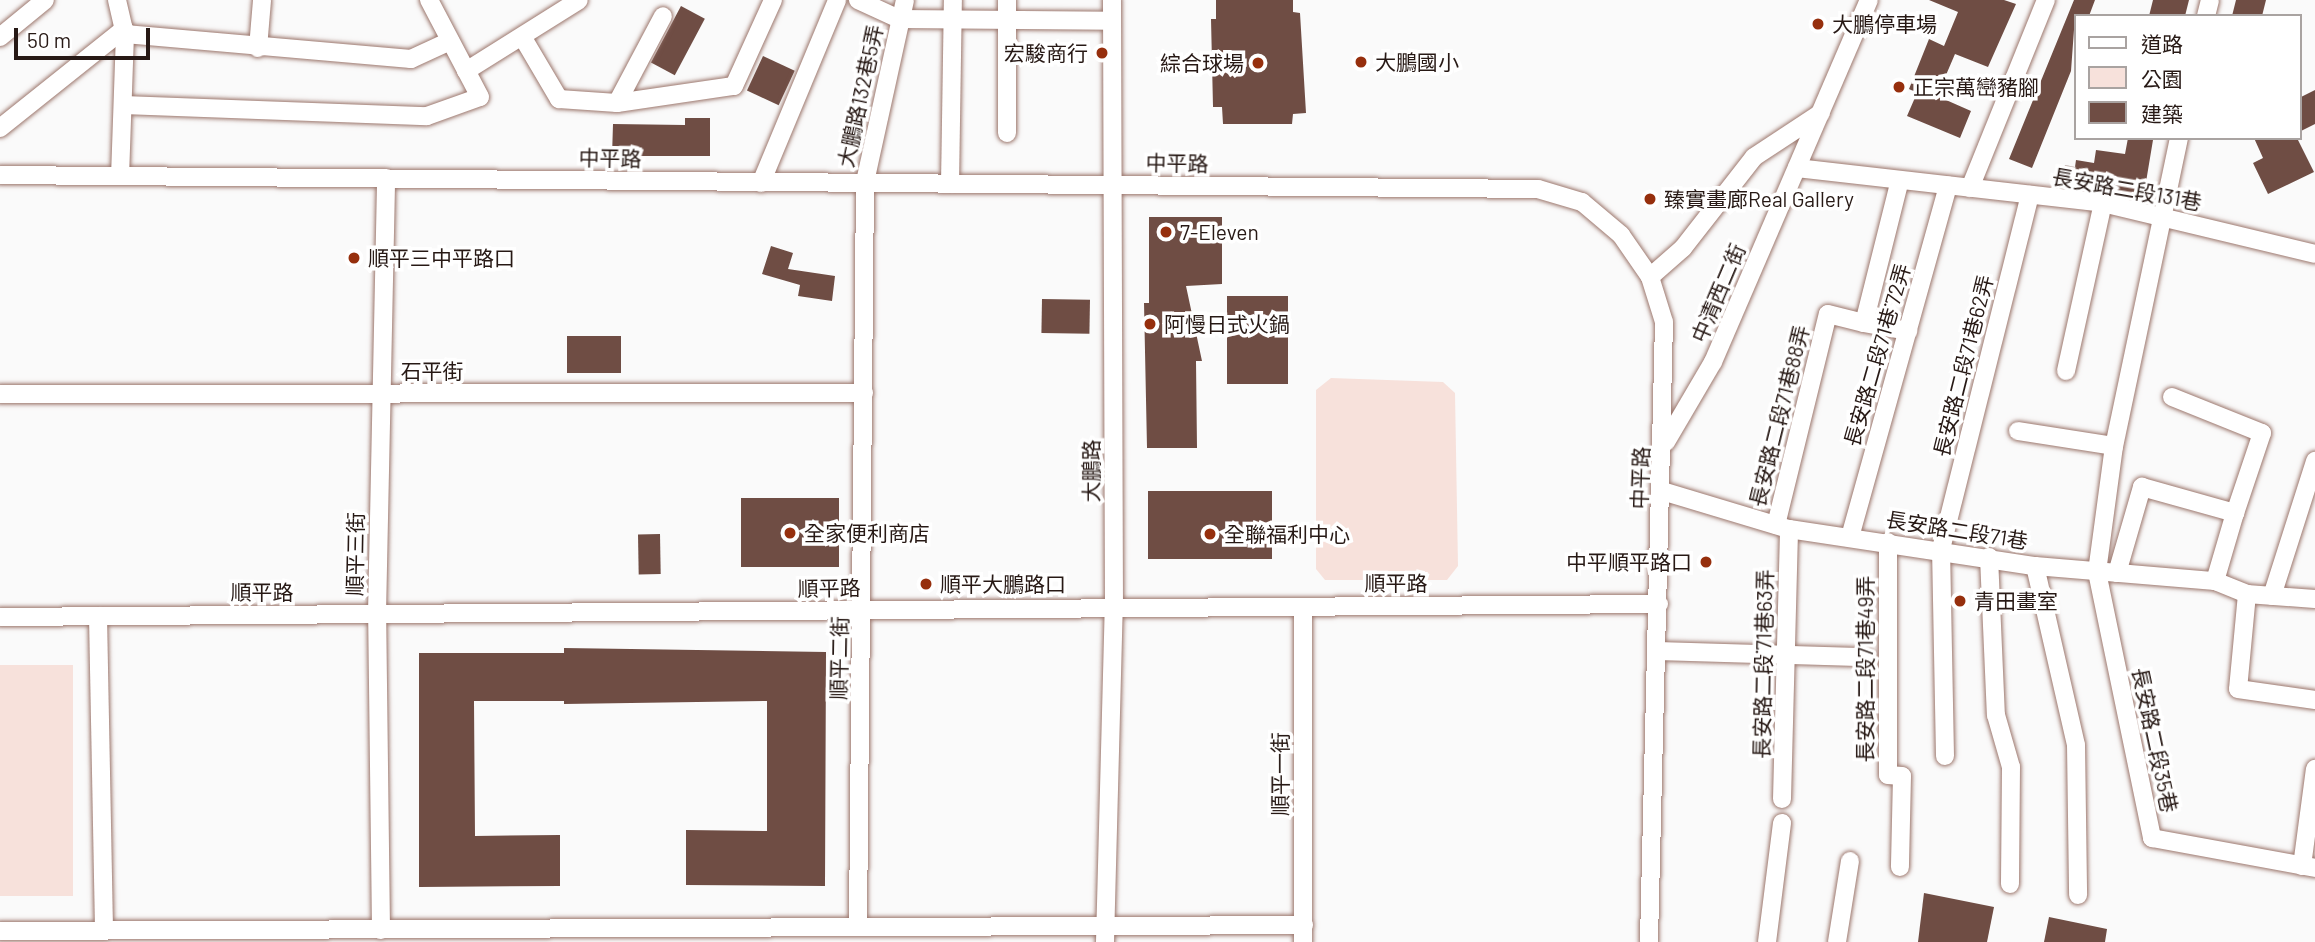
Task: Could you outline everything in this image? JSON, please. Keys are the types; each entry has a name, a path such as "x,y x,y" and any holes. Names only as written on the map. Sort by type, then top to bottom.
{"street":[{"path":"0,37 45,0"},
{"path":"117,0 125,32 120,176"},
{"path":"258,48 262,0"},
{"path":"123,105 427,116 480,97 429,0"},
{"path":"466,71 523,38 579,0"},
{"path":"523,38 559,99 617,103 734,86 773,0"},
{"path":"761,183 837,0"},
{"path":"858,0 899,19 1112,21"},
{"name":"大鵬路132巷5弄","path":"865,182 905,0"},
{"path":"950,184 953,0"},
{"path":"1007,0 1007,133"},
{"name":"大鵬路","path":"1105,933 1114,608 1112,0"},
{"name":"中清西二街","path":"1664,445 1713,362 1869,0"},
{"path":"1970,188 2046,0"},
{"path":"617,103 663,16"},
{"path":"0,128 125,32 258,48 411,59 450,41"},
{"path":"1650,277 1682,248 1754,157 1821,113"},
{"path":"2097,572 2114,446 2128,393 2179,140"},
{"name":"長安路二段131巷","path":"1797,168 2103,203 2162,214 2315,254"},
{"name":"中平路","path":"0,175 865,182 1554,192 1582,202 1621,235 1650,277 1666,342 1649,942"},
{"name":"順平三街","path":"381,930 377,614 386,178"},
{"path":"1864,323 1900,180"},
{"name":"順平二街","path":"858,925 865,182"},
{"name":"長安路二段71巷˙72弄","path":"1850,537 1948,185"},
{"name":"長安路二段71巷62弄","path":"1945,756 1941,549 2030,195"},
{"path":"2066,371 2103,203"},
{"name":"長安路二段71巷88弄","path":"1783,527 1828,314 1908,331"},
{"name":"石平街","path":"0,394 864,393"},
{"path":"2172,397 2262,433 2216,581"},
{"path":"2018,431 2114,446"},
{"path":"2272,596 2315,461"},
{"path":"2117,573 2142,486 2235,513"},
{"name":"長安路二段71巷","path":"1662,491 1783,527 1941,549 2035,566 2216,581 2247,594 2315,599"},
{"name":"長安路二段˙71巷63弄","path":"1782,799 1786,656 1783,527"},
{"name":"長安路二段71巷49弄","path":"1888,542 1888,775 1902,776 1900,867"},
{"path":"1989,557 1996,715 2011,767 2010,884"},
{"path":"2035,566 2076,745 2078,895"},
{"name":"長安路二段35巷","path":"2097,572 2152,838 2309,867"},
{"path":"2247,594 2238,689 2315,700"},
{"name":"順平路","path":"0,617 1659,604"},
{"name":"順平一街","path":"1303,607 1303,933"},
{"path":"98,616 104,930"},
{"path":"1658,651 1866,657"},
{"path":"2309,867 2315,769"},
{"path":"1767,942 1782,823"},
{"path":"1837,942 1850,861"},
{"path":"0,931 858,925 1105,933 1303,933"}],"green space":[{"path":"1331,378 1443,382 1455,393 1458,566 1447,580 1325,580 1316,569 1316,390"},
{"path":"0,665 73,665 73,896 0,896"}],"building":[{"name":"綜合球場","path":"1216,0 1293,0 1293,12 1300,13 1306,113 1293,114 1292,124 1223,124 1222,107 1213,107 1211,19 1216,19"},
{"path":"1929,0 2004,0 2016,4 1988,67 1955,54 1937,96 1971,111 1960,138 1907,116 1917,93 1909,89 1929,39 1944,46 1958,12"},
{"path":"2074,0 2095,0 2090,14 2074,14 2071,71 2032,168 2009,159"},
{"path":"2153,0 2189,0 2186,14 2150,14"},
{"path":"2236,0 2266,0 2262,14 2232,14"},
{"path":"681,6 705,19 675,75 651,63"},
{"path":"763,56 795,71 779,105 747,90"},
{"path":"2315,90 2315,124 2301,131 2301,97"},
{"path":"685,118 710,118 710,156 612,156 613,124 685,125"},
{"path":"2128,140 2153,140 2144,194 2057,186 2065,165 2075,167 2076,160 2094,163 2096,150 2125,154"},
{"path":"2255,140 2298,140 2314,172 2268,194 2253,163 2263,158"},
{"path":"1149,217 1222,217 1222,284 1186,286 1202,361 1196,361 1197,448 1147,448 1144,303 1149,303"},
{"path":"771,246 793,253 788,269 835,276 832,301 798,296 800,285 762,274"},
{"path":"1227,296 1288,296 1288,384 1227,384"},
{"path":"1042,299 1090,300 1089,334 1041,333"},
{"path":"567,336 621,336 621,373 567,373"},
{"name":"全聯福利中心","path":"1148,491 1272,491 1272,559 1148,559"},
{"name":"全家便利商店","path":"741,498 839,498 839,567 741,567"},
{"path":"638,534 660,534 661,574 639,574"},
{"path":"564,648 826,652 825,886 686,885 686,830 767,831 767,701 564,704 564,701 474,701 475,836 560,835 560,886 419,887 419,653 564,653"},
{"path":"1924,893 1994,907 1987,942 1918,942"},
{"path":"2049,917 2107,929 2105,942 2044,942"}],"place":[{"name":"大鵬停車場","path":"1818,24"},
{"name":"宏駿商行","path":"1102,53"},
{"name":"大鵬國小","path":"1361,62"},
{"name":"綜合球場","path":"1258,63"},
{"name":"正宗萬巒豬腳","path":"1899,87"},
{"name":"臻實畫廊Real Gallery","path":"1650,199"},
{"name":"7-Eleven","path":"1166,232"},
{"name":"順平三中平路口","path":"354,258"},
{"name":"阿慢日式火鍋","path":"1150,324"},
{"name":"全家便利商店","path":"790,533"},
{"name":"全聯福利中心","path":"1210,534"},
{"name":"中平順平路口","path":"1706,562"},
{"name":"順平大鵬路口","path":"926,584"},
{"name":"青田畫室","path":"1960,601"}]}
